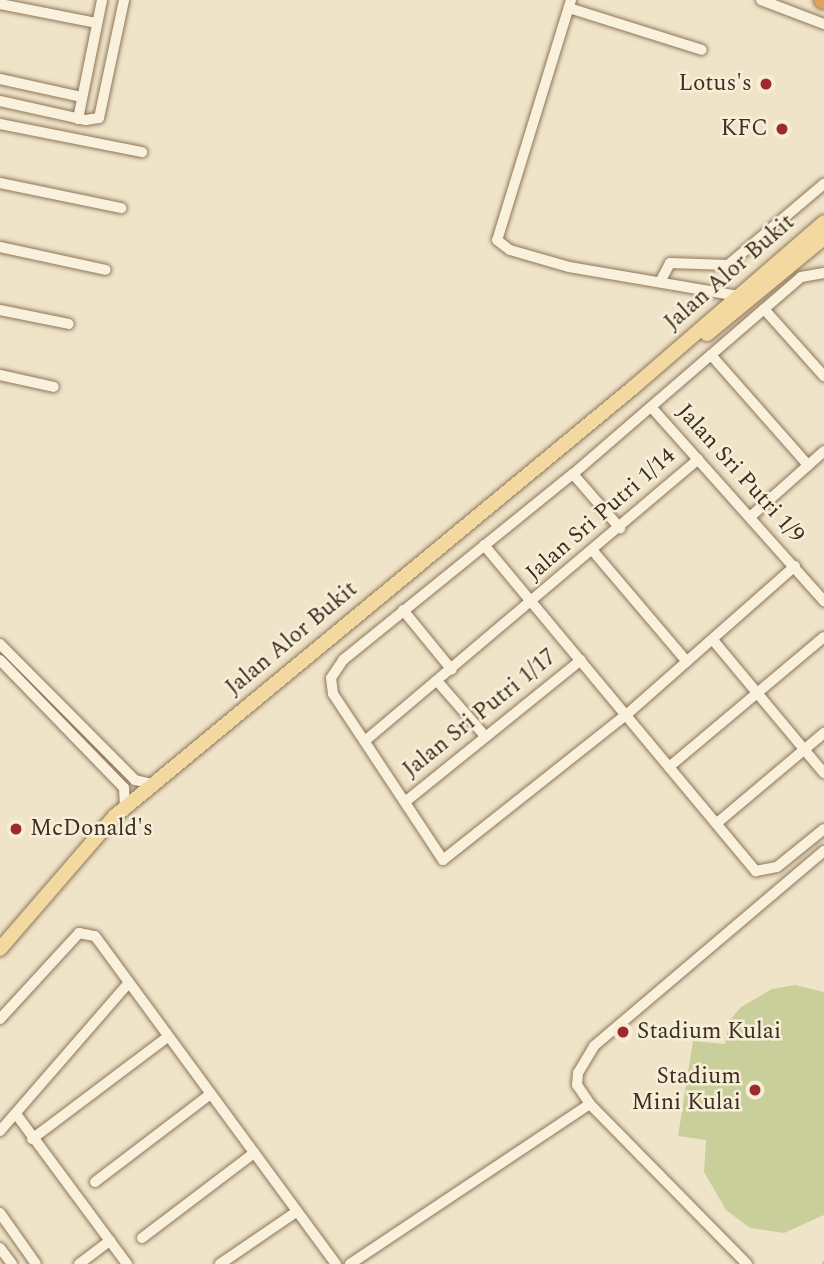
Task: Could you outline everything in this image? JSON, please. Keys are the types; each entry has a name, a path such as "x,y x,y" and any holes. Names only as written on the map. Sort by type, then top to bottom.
{"main road":[{"name":"Jalan Alor Bukit","path":"744,297 802,256 823,229"},
{"name":"Jalan Alor Bukit","path":"0,949 72,860 124,808 823,229"},
{"path":"802,256 824,251"}],"street":[{"path":"78,119 102,0"},
{"path":"1,103 94,120 102,112 124,0"},
{"path":"761,0 824,23"},
{"path":"0,4 27,5 97,23"},
{"path":"702,50 570,4 497,240 510,250 569,267 744,297"},
{"path":"0,79 82,97"},
{"path":"0,124 142,152"},
{"path":"0,183 121,208"},
{"path":"660,282 670,263 728,265 824,184"},
{"path":"0,247 106,270"},
{"path":"795,566 627,714 443,860 333,694 331,678 334,668 573,474 764,309 818,273"},
{"path":"764,309 824,376"},
{"path":"0,310 69,324"},
{"path":"711,355 808,465"},
{"path":"0,375 54,387"},
{"name":"Jalan Sri Putri 1/9","path":"652,408 824,601"},
{"path":"750,517 824,451"},
{"name":"Jalan Sri Putri 1/14","path":"366,740 593,551 698,459"},
{"path":"573,474 620,528"},
{"path":"484,545 627,714 750,866 762,873 776,867 824,829"},
{"path":"593,551 687,662"},
{"path":"403,610 452,670"},
{"path":"669,766 824,638"},
{"path":"713,640 824,773"},
{"path":"0,644 135,780 153,784"},
{"path":"0,660 124,788 124,808"},
{"name":"Jalan Sri Putri 1/17","path":"405,802 581,660"},
{"path":"438,681 485,736"},
{"path":"717,823 824,733"},
{"path":"747,1264 590,1104 577,1079 594,1046 824,851"},
{"path":"0,1019 71,941 86,931 95,936 208,1096 336,1264"},
{"path":"0,1131 128,985"},
{"path":"32,1139 166,1038"},
{"path":"95,1182 208,1096"},
{"path":"350,1264 590,1104"},
{"path":"16,1114 127,1264"},
{"path":"142,1238 254,1153"},
{"path":"220,1264 296,1212"},
{"path":"0,1213 36,1264"},
{"path":"79,1264 110,1241"},
{"path":"0,1248 12,1264"}],"green space":[{"name":"Stadium Mini Kulai","path":"795,985 824,992 824,1215 784,1233 750,1228 726,1210 704,1172 706,1140 678,1136 693,1041 725,1044 730,1020 741,1007 772,989"}],"place":[{"name":"Lotus's","path":"766,84"},
{"name":"KFC","path":"782,129"},
{"name":"McDonald's","path":"16,829"},
{"name":"Stadium Kulai","path":"623,1032"},
{"name":"Stadium Mini Kulai","path":"755,1090"}]}
